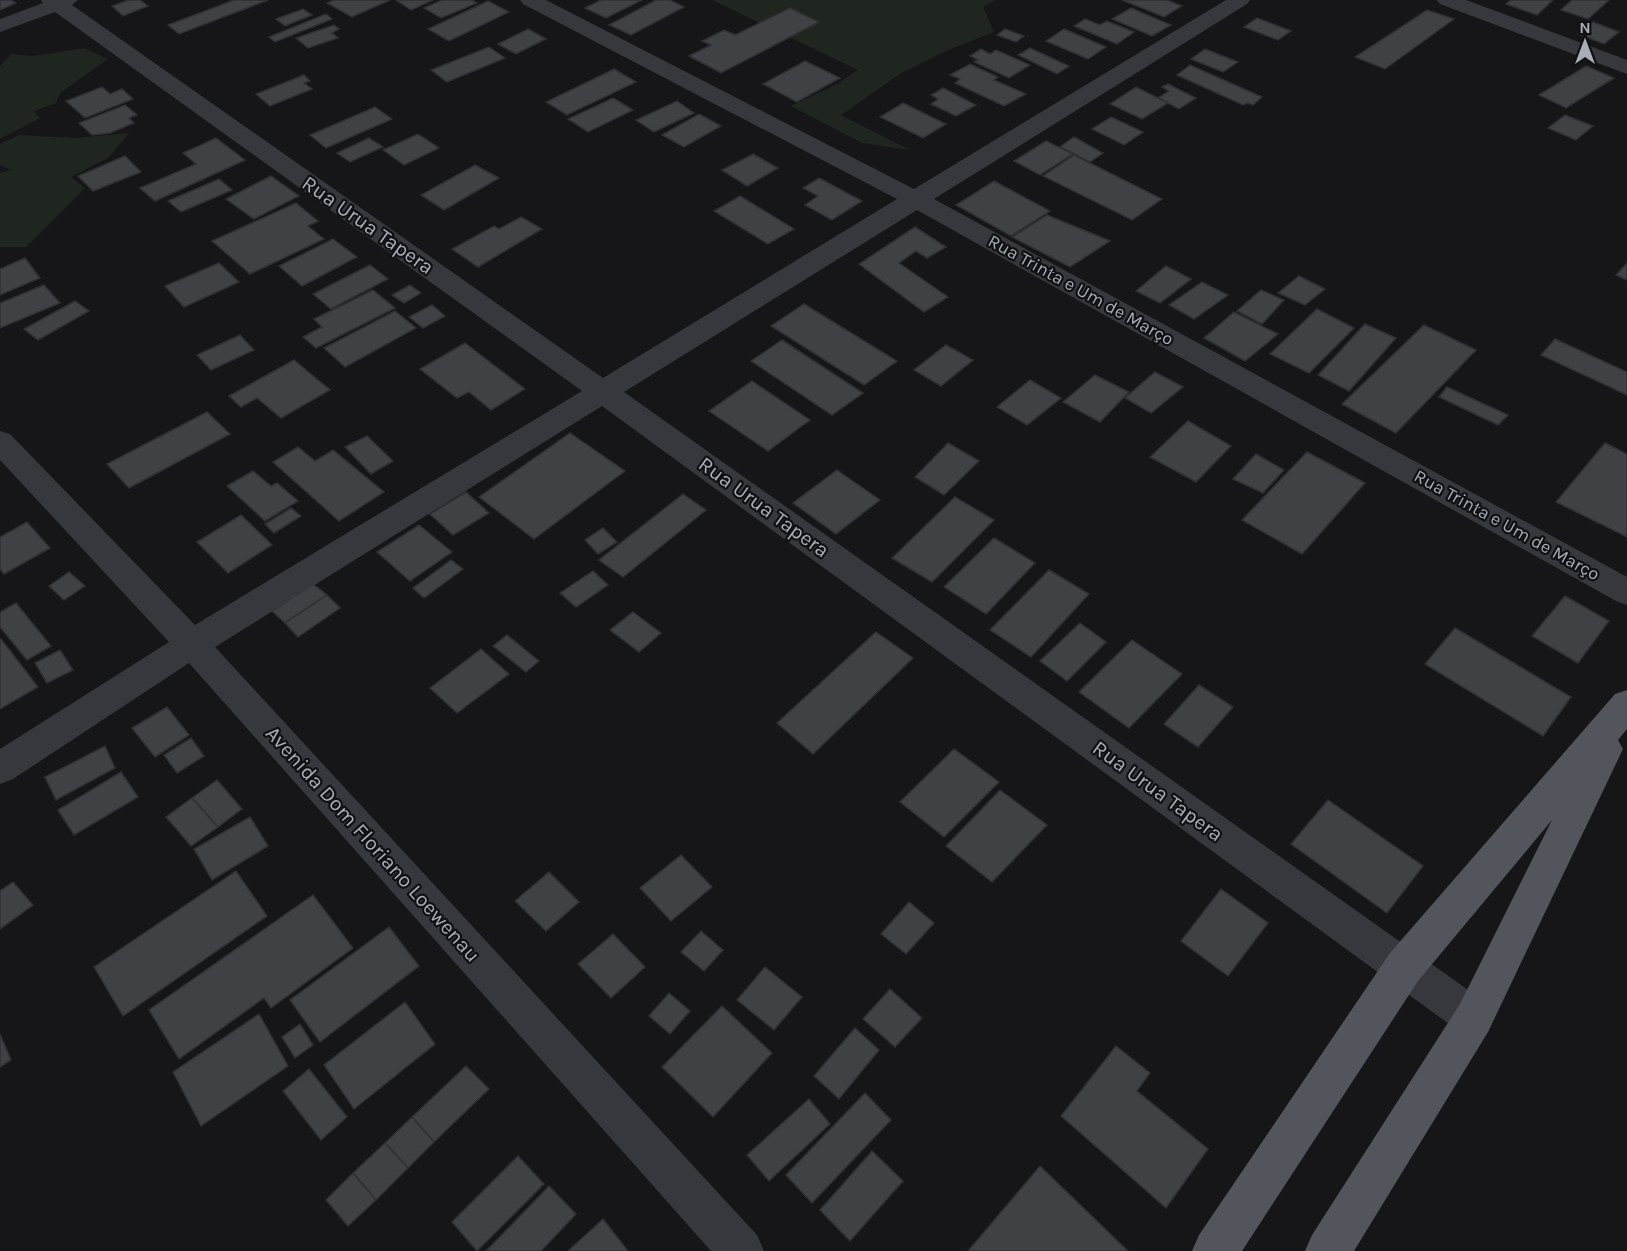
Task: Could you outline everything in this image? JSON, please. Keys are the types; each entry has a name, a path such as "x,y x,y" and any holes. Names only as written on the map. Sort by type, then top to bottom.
{"main road":[{"path":"1215,1251 1404,968 1627,704"},
{"path":"1328,1251 1474,1017 1627,704"}],"street":[{"name":"Rua Trinta e Um de Março","path":"530,0 917,200 1627,592"},
{"path":"0,768 192,644 1240,0"},
{"path":"1447,0 1627,67"},
{"path":"0,26 58,1"},
{"name":"Rua Urua Tapera","path":"58,1 1474,1017"},
{"name":"Avenida Dom Floriano Loewenau","path":"0,441 192,644 741,1251"}],"shaded area":[{"path":"712,0 996,0 983,7 994,32 946,51 900,74 841,115 910,150 862,143 791,106 837,84 858,70"},
{"path":"84,48 108,59 60,93 56,103 34,111 40,118 0,139 0,66 11,54 34,56"},
{"path":"129,133 108,158 71,177 85,188 26,247 0,247 0,173 10,170 0,165 0,144 19,135 76,138"}],"building":[{"path":"0,0 11,0 16,3 0,10"},
{"path":"129,0 140,0 148,6 123,16 112,6"},
{"path":"234,0 268,0 179,34 168,25"},
{"path":"334,0 390,0 352,17 327,3"},
{"path":"396,0 433,0 411,10"},
{"path":"442,0 472,0 477,3 441,18 424,8"},
{"path":"601,0 642,0 606,18 585,8"},
{"path":"656,0 670,0 684,7 631,35 609,25"},
{"path":"1122,0 1167,0 1182,6 1164,17"},
{"path":"1511,0 1553,0 1537,15 1506,4"},
{"path":"1572,0 1609,0 1588,19 1561,10"},
{"path":"488,1 509,12 449,41 428,29"},
{"path":"790,8 819,22 721,73 689,56 711,45 702,41 724,30 735,35"},
{"path":"1131,8 1171,25 1152,36 1112,19"},
{"path":"303,9 312,15 285,26 276,19"},
{"path":"1427,10 1454,19 1385,69 1355,57"},
{"path":"326,14 332,19 275,42 269,37"},
{"path":"1257,18 1291,31 1278,40 1244,27"},
{"path":"1085,19 1100,25 1107,21 1134,32 1117,44 1074,26"},
{"path":"1593,22 1619,32 1604,44 1578,34"},
{"path":"334,25 339,29 332,33 338,38 308,48 296,38"},
{"path":"528,29 546,39 516,54 498,44"},
{"path":"1005,29 1024,36 1016,42 997,35"},
{"path":"1064,29 1106,47 1088,59 1046,41"},
{"path":"489,47 505,58 447,82 431,70"},
{"path":"1030,48 1069,66 1057,74 1018,55"},
{"path":"981,49 990,54 996,50 1030,65 1009,78 974,62 978,60 970,56"},
{"path":"1205,49 1238,62 1223,72 1191,59"},
{"path":"805,61 840,78 797,102 763,84"},
{"path":"970,64 998,77 994,80 1026,94 1004,106 955,83 960,79 950,75"},
{"path":"1190,65 1262,97 1253,105 1247,103 1243,105 1177,75"},
{"path":"1586,66 1614,78 1566,108 1539,95"},
{"path":"614,69 636,82 567,115 546,102"},
{"path":"304,75 310,81 304,83 312,89 270,106 256,94"},
{"path":"1168,84 1196,98 1179,109 1158,98 1169,91 1162,87"},
{"path":"102,87 110,94 122,89 133,99 85,118 66,101"},
{"path":"1136,87 1168,103 1142,119 1110,104"},
{"path":"943,88 976,105 956,116 931,104 938,99 931,95"},
{"path":"613,98 633,110 588,132 568,119"},
{"path":"677,101 694,113 654,132 636,120"},
{"path":"903,103 946,124 923,138 880,117"},
{"path":"125,105 137,115 129,118 134,123 110,133 92,135 79,123"},
{"path":"375,107 392,119 326,148 310,135"},
{"path":"699,114 721,126 684,147 662,135"},
{"path":"1565,115 1593,126 1576,140 1548,128"},
{"path":"1111,117 1143,132 1124,145 1092,129"},
{"path":"418,134 439,148 404,165 383,150"},
{"path":"1074,137 1103,153 1090,162 1060,147"},
{"path":"216,138 245,160 155,201 140,188 196,164 183,153"},
{"path":"369,138 383,147 350,162 337,153"},
{"path":"1046,141 1073,154 1040,175 1014,161"},
{"path":"753,154 778,168 747,186 722,170"},
{"path":"1074,155 1162,199 1132,220 1043,176"},
{"path":"125,156 141,172 93,191 78,176"},
{"path":"475,165 499,178 444,210 421,195"},
{"path":"271,176 299,196 254,219 226,199"},
{"path":"819,178 862,201 832,220 805,205 818,196 803,188"},
{"path":"219,179 232,190 181,212 168,201"},
{"path":"994,181 1050,211 1011,236 956,205"},
{"path":"740,196 794,229 768,244 714,211"},
{"path":"296,203 318,221 308,226 324,239 250,274 212,241"},
{"path":"1047,215 1110,241 1070,267 1012,237"},
{"path":"521,217 542,229 478,267 452,249 494,226 499,229"},
{"path":"915,227 946,247 927,258 916,251 899,263 948,297 924,312 859,264"},
{"path":"333,239 357,257 302,286 279,266"},
{"path":"25,258 40,278 0,295 0,269"},
{"path":"219,263 239,282 184,307 165,286"},
{"path":"1627,263 1627,280 1616,275"},
{"path":"370,265 388,279 331,309 313,294"},
{"path":"1166,266 1191,279 1160,303 1136,291"},
{"path":"1299,276 1325,289 1305,305 1278,293"},
{"path":"1202,282 1228,295 1194,319 1169,305"},
{"path":"44,285 60,303 0,328 0,303"},
{"path":"410,285 421,293 404,303 392,295"},
{"path":"373,290 395,308 316,348 303,337 322,327 314,319"},
{"path":"1261,290 1284,300 1262,324 1237,311"},
{"path":"75,301 89,311 38,340 24,329"},
{"path":"804,304 897,361 864,385 771,326"},
{"path":"432,305 445,316 423,328 409,317"},
{"path":"1317,309 1354,328 1309,373 1270,354"},
{"path":"395,311 416,328 345,367 324,348"},
{"path":"1234,312 1278,334 1245,361 1204,338"},
{"path":"1365,324 1396,338 1349,391 1318,375"},
{"path":"1424,325 1476,350 1396,433 1342,404"},
{"path":"240,335 254,350 211,370 197,355"},
{"path":"1555,339 1627,372 1627,395 1541,355"},
{"path":"782,340 863,393 832,415 751,361"},
{"path":"465,343 525,389 491,410 469,392 457,398 420,369"},
{"path":"946,345 973,360 941,386 914,370"},
{"path":"294,360 330,390 281,418 257,398 241,407 229,396"},
{"path":"1155,372 1183,387 1151,413 1125,398"},
{"path":"1095,375 1129,392 1100,422 1063,402"},
{"path":"1030,380 1061,398 1027,425 997,407"},
{"path":"752,381 810,420 768,451 709,411"},
{"path":"1447,387 1508,415 1498,425 1439,397"},
{"path":"207,412 230,434 129,488 107,464"},
{"path":"1188,421 1231,446 1196,482 1150,457"},
{"path":"570,433 625,471 534,539 479,497"},
{"path":"367,436 393,461 371,474 345,447"},
{"path":"948,443 979,461 944,495 915,477"},
{"path":"1605,443 1627,454 1627,537 1556,502"},
{"path":"298,447 315,461 333,450 384,492 339,521 273,462"},
{"path":"1307,452 1365,483 1302,554 1242,520"},
{"path":"1256,454 1284,470 1263,493 1233,479"},
{"path":"837,470 880,500 836,534 793,503"},
{"path":"253,471 271,486 277,483 298,501 265,521 227,486"},
{"path":"466,492 489,513 453,535 430,514"},
{"path":"683,494 706,510 623,577 599,560"},
{"path":"955,497 994,520 932,582 892,558"},
{"path":"291,508 301,516 274,533 265,524"},
{"path":"241,515 272,545 228,573 197,542"},
{"path":"27,522 50,548 4,574 0,569 0,537"},
{"path":"419,525 452,552 410,581 377,552"},
{"path":"603,528 617,542 598,554 585,540"},
{"path":"994,538 1035,563 986,614 944,587"},
{"path":"451,560 463,569 424,598 413,588"},
{"path":"1049,570 1089,594 1031,657 990,630"},
{"path":"593,571 608,585 576,607 560,593"},
{"path":"69,572 85,586 64,600 49,586"},
{"path":"313,584 327,595 285,623 272,611"},
{"path":"327,595 340,608 298,637 285,623"},
{"path":"1565,596 1609,621 1578,663 1532,636"},
{"path":"16,603 51,646 27,660 0,627 0,612"},
{"path":"633,612 661,633 639,652 610,630"},
{"path":"1080,623 1106,642 1067,681 1040,661"},
{"path":"1455,628 1571,697 1543,736 1425,664"},
{"path":"876,632 913,658 813,754 777,723"},
{"path":"507,635 539,661 526,672 493,646"},
{"path":"0,640 38,687 0,709"},
{"path":"1132,640 1182,674 1129,728 1079,692"},
{"path":"481,649 509,674 457,713 430,688"},
{"path":"60,650 73,670 47,683 35,663"},
{"path":"1199,685 1233,707 1198,747 1164,724"},
{"path":"167,707 189,735 155,757 132,728"},
{"path":"191,738 204,756 177,773 164,755"},
{"path":"105,746 115,768 56,800 45,777"},
{"path":"954,749 999,782 944,837 900,802"},
{"path":"121,772 138,797 74,835 58,810"},
{"path":"217,780 242,809 218,827 192,798"},
{"path":"1000,790 1047,825 992,882 946,846"},
{"path":"192,798 218,827 191,846 166,817"},
{"path":"1328,800 1423,866 1387,913 1291,844"},
{"path":"250,817 268,846 212,880 194,849"},
{"path":"681,855 712,887 671,921 640,888"},
{"path":"236,871 267,916 123,1016 94,967"},
{"path":"549,872 579,902 546,931 515,901"},
{"path":"13,882 33,905 0,929 0,891"},
{"path":"1221,889 1268,923 1228,976 1181,941"},
{"path":"313,895 353,948 271,1008 264,998 179,1059 149,1010"},
{"path":"909,902 934,923 906,954 881,934"},
{"path":"389,927 419,966 320,1042 290,1000"},
{"path":"701,931 723,950 704,971 681,952"},
{"path":"613,934 645,967 611,998 578,964"},
{"path":"765,967 802,997 774,1030 737,1000"},
{"path":"890,989 922,1018 895,1047 863,1019"},
{"path":"669,993 690,1011 670,1034 649,1016"},
{"path":"405,1002 435,1044 354,1109 324,1065"},
{"path":"722,1006 772,1053 713,1117 662,1067"},
{"path":"259,1014 288,1066 201,1126 173,1072"},
{"path":"300,1024 313,1045 295,1058 282,1037"},
{"path":"855,1028 879,1050 839,1099 814,1076"},
{"path":"0,1034 11,1060 0,1067"},
{"path":"1116,1046 1150,1073 1137,1091 1208,1149 1166,1208 1061,1116"},
{"path":"466,1066 489,1089 434,1142 412,1117"},
{"path":"309,1069 347,1117 321,1140 283,1091"},
{"path":"865,1093 891,1120 812,1203 786,1175"},
{"path":"809,1099 830,1124 769,1181 747,1155"},
{"path":"412,1117 434,1142 408,1168 385,1143"},
{"path":"385,1143 408,1168 376,1200 353,1173"},
{"path":"872,1151 903,1181 850,1241 820,1210"},
{"path":"518,1156 544,1184 477,1251 452,1222"},
{"path":"1040,1166 1128,1251 968,1251"},
{"path":"353,1173 376,1200 348,1226 326,1200"},
{"path":"549,1186 576,1214 541,1251 486,1251"},
{"path":"603,1219 628,1251 568,1251"}]}
